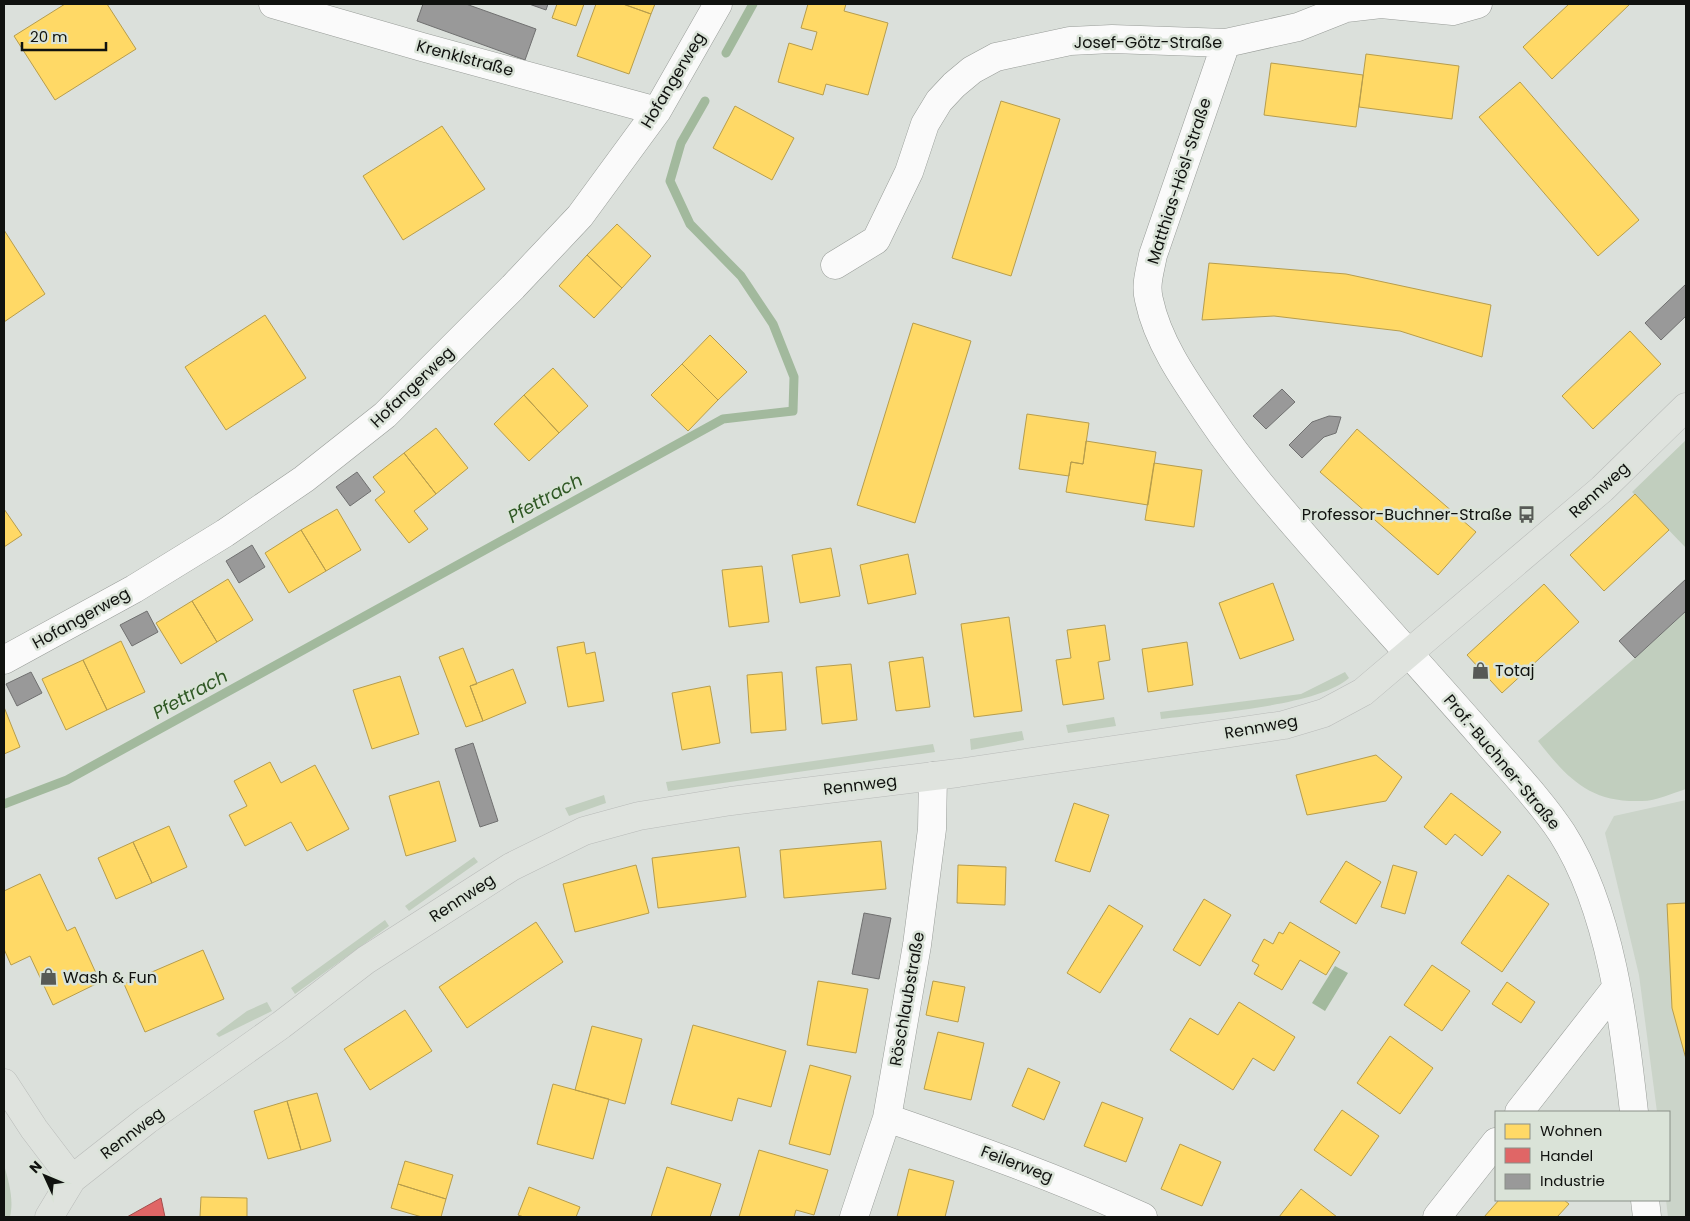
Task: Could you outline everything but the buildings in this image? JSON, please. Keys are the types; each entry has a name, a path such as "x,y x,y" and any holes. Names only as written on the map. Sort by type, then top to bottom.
{"main road":[{"name":"Rennweg","path":"49,1217 72,1179 146,1120 280,1026 366,960 511,867 584,831 639,816 731,801 933,776 1284,725 1324,712 1363,692 1409,654 1602,489 1686,407"},
{"path":"4,1083 34,1129 72,1179"}],"street":[{"name":"Krenklstraße","path":"274,4 415,45 657,111"},
{"name":"Hofangerweg","path":"4,660 134,589 225,533 304,479 385,415 513,287 580,216 657,111 718,4"},
{"name":"Josef-Götz-Straße","path":"835,265 876,240 909,172 925,124 939,101 972,70 996,57 1070,41 1112,39 1226,43 1298,27 1346,8 1381,4 1453,11 1478,4"},
{"name":"Matthias-Hösl-Straße","path":"1226,43 1162,226 1147,285 1149,302 1161,336 1186,382 1231,448 1268,496 1409,654"},
{"name":"Prof.-Buchner-Straße","path":"1409,654 1542,807 1562,833 1580,868 1593,901 1616,988 1634,1111"},
{"name":"Röschlaubstraße","path":"854,1217 887,1118 917,945 932,829 933,776"},
{"path":"1520,1111 1616,988"},
{"name":"Feilerweg","path":"887,1118 997,1156 1083,1190 1144,1217"},
{"path":"1437,1217 1495,1143"},
{"path":"1645,1201 1647,1217"}],"shaded area":[{"path":"1686,440 1686,548 1632,492"},
{"path":"1686,611 1686,789 1647,801 1624,801 1594,793 1570,777 1538,741 1635,658"},
{"path":"1345,672 1349,678 1333,688 1312,696 1260,707 1161,719 1160,712 1301,694"},
{"path":"1114,717 1116,726 1068,733 1066,725"},
{"path":"1022,731 1024,740 971,750 970,739"},
{"path":"933,744 935,752 668,791 666,782"},
{"path":"604,795 606,803 569,816 565,808"},
{"path":"1686,800 1686,1217 1668,1217 1666,1201 1670,1201 1670,1111 1657,1111 1639,975 1605,833 1614,816"},
{"path":"474,857 478,862 409,911 405,906"},
{"path":"385,920 389,926 295,994 291,988"},
{"path":"1335,966 1348,973 1325,1011 1312,1003"},
{"path":"267,1002 272,1011 219,1037 216,1034 247,1011"},
{"path":"4,1165 11,1198 10,1217 4,1217"}],"waterway":[{"name":"Pfettrach","path":"726,53 753,4"},
{"name":"Pfettrach","path":"4,804 67,780 723,419 793,411 794,377 773,324 741,276 690,224 670,181 681,143 705,101"}],"place":[{"name":"Professor-Buchner-Straße","path":"1526,514"},
{"name":"Totaj","path":"1481,670"},
{"name":"Wash & Fun","path":"49,977"}]}
